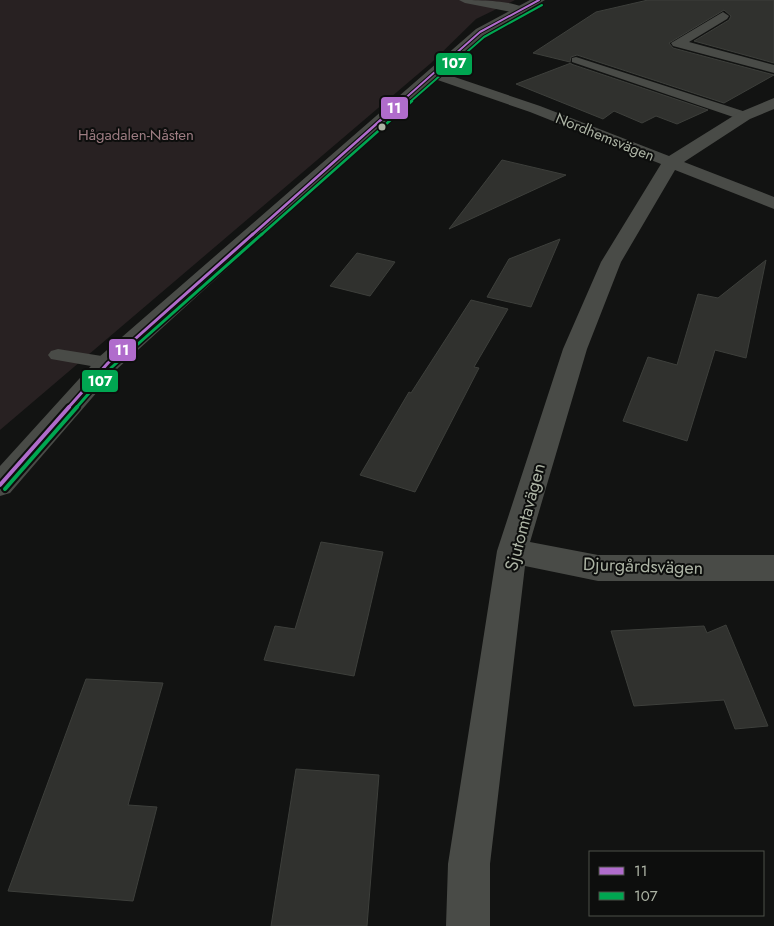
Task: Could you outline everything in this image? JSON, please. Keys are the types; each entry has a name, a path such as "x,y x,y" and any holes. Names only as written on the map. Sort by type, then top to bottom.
{"street":[{"path":"465,0 520,10"},
{"path":"0,485 108,363 480,32 539,0"},
{"path":"724,16 678,43 774,69"},
{"name":"Nordhemsvägen","path":"434,74 535,109 774,203"},
{"path":"670,163 744,116 774,103"},
{"name":"Sjutomtavägen","path":"468,926 468,864 512,551 575,349 611,262 670,163"},
{"name":"Djurgårdsvägen","path":"512,551 598,568 774,568"}],"lane":[{"path":"576,60 744,116"},
{"path":"58,356 108,363"}],"green space":[{"name":"Hågadalen-Nåsten","path":"0,0 515,0 476,19 431,63 0,430"}],"building":[{"path":"648,0 774,0 774,63 694,41 729,20 731,16 724,10 669,43 673,48 774,75 724,103 577,55 571,57 570,62 533,53 596,12"},
{"path":"571,63 708,110 677,124 656,116 642,123 614,111 603,119 516,84"},
{"path":"502,160 566,175 449,229"},
{"path":"560,239 531,307 487,297 509,259"},
{"path":"357,253 395,262 370,296 330,286"},
{"path":"766,260 746,358 715,350 687,441 623,421 648,357 677,365 698,294 718,298"},
{"path":"471,300 508,309 474,367 479,368 415,492 360,475 409,392 411,393"},
{"path":"321,542 383,552 354,676 264,660 275,626 295,629"},
{"path":"726,625 768,726 735,729 724,700 634,706 611,631 704,626 707,633"},
{"path":"86,679 163,683 128,805 157,807 133,901 8,891"},
{"path":"296,769 379,775 367,926 271,926"}],"transit line":[{"name":"11","path":"0,485 108,363 480,32 539,0"},
{"name":"107","path":"5,489 112,367 484,37 542,5"}]}
